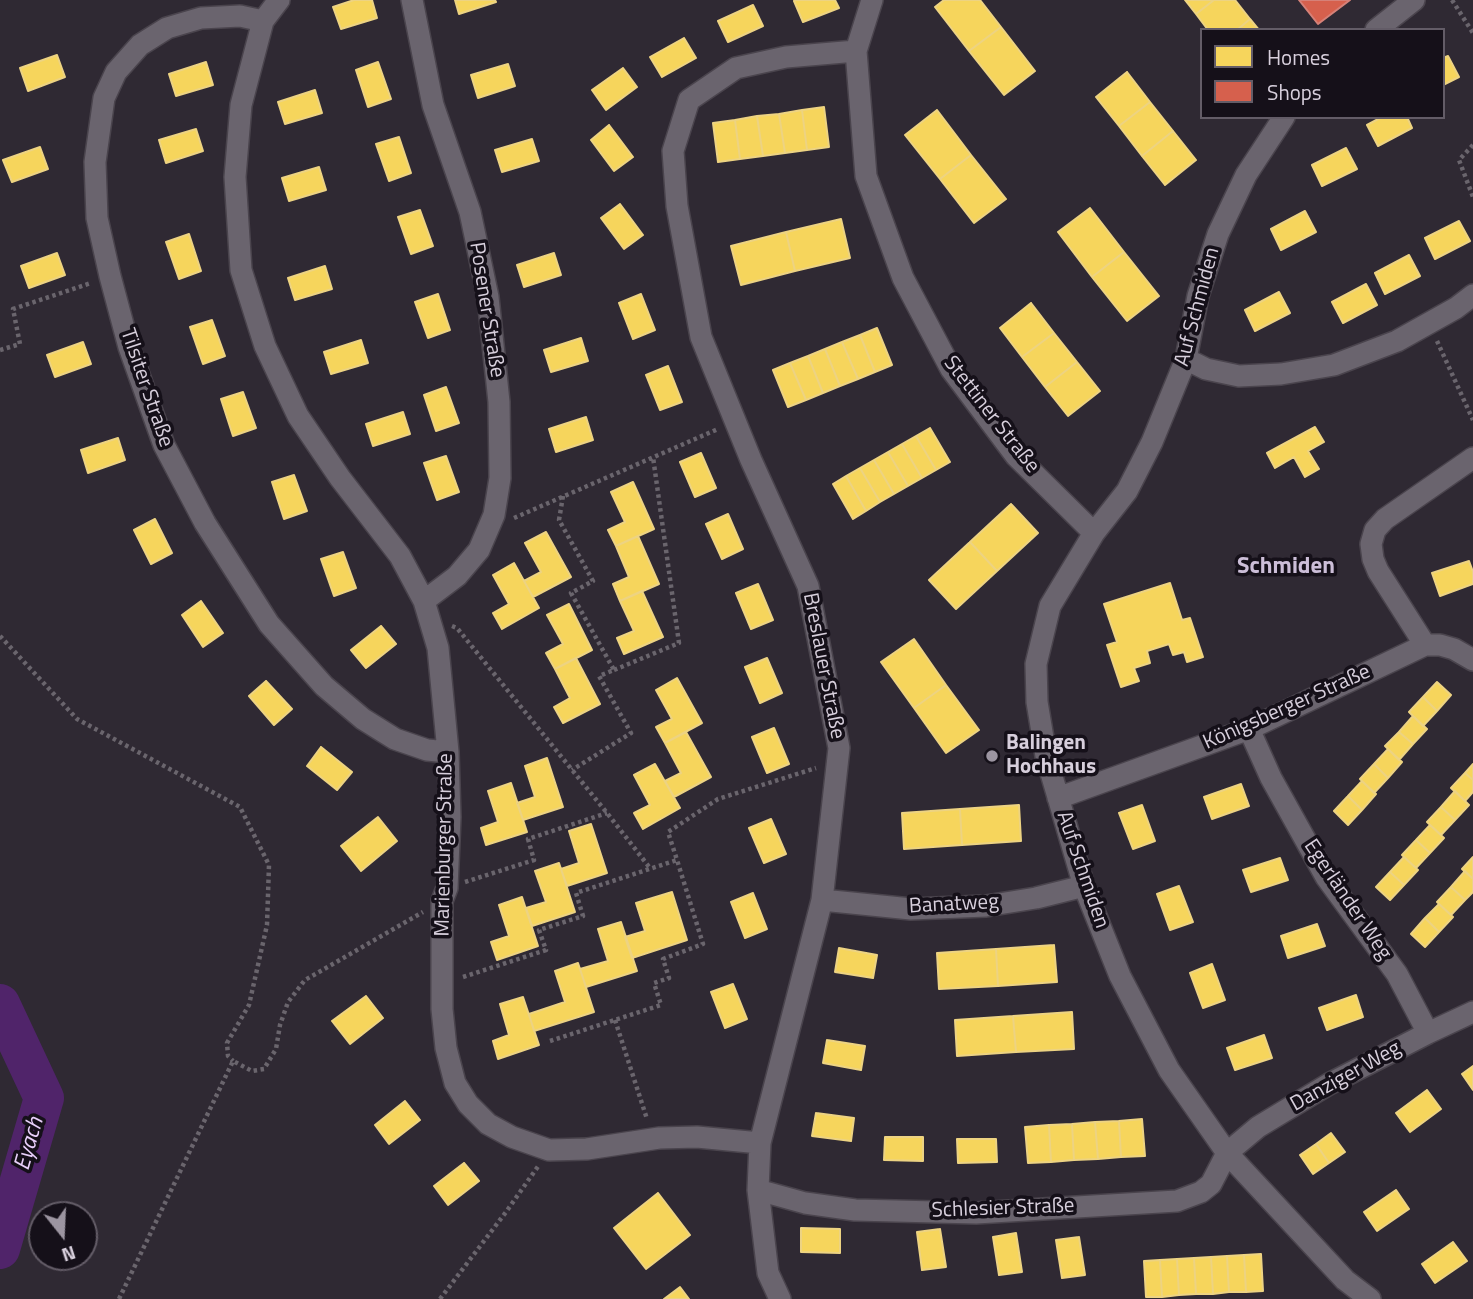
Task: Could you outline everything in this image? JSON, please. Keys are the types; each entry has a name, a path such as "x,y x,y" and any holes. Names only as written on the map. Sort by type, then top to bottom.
{"street":[{"name":"Marienburger Straße","path":"279,0 263,21 241,105 235,177 241,271 265,346 298,416 340,478 400,555 424,601 438,648 448,752 450,817 447,888 442,901 442,1009 446,1048 455,1083 468,1104 488,1124 512,1137 549,1150 587,1149 653,1139 697,1137 760,1143"},
{"name":"Posener Straße","path":"412,0 433,105 470,212 488,297 499,402 500,478 494,515 479,550 457,576 424,601"},
{"name":"Stettiner Straße","path":"872,0 856,51 866,176 903,278 951,369 1016,456 1094,533"},
{"path":"1378,28 1410,1"},
{"name":"Tilsiter Straße","path":"263,21 240,16 201,18 167,28 140,45 116,72 104,98 95,162 97,218 110,276 129,347 164,445 205,523 269,624 324,686 363,719 394,739 427,750 448,752"},
{"name":"Breslauer Straße","path":"780,1299 768,1273 758,1190 760,1143 822,900 839,748 808,586 751,460 701,337 677,206 673,151 689,100 736,68 786,57 856,51"},
{"name":"Auf Schmiden","path":"1283,119 1246,175 1218,234 1198,296 1186,359 1152,442 1126,491 1094,533 1050,606 1036,664 1037,702 1041,733 1084,886 1120,976 1169,1070 1227,1153 1345,1280 1370,1299"},
{"path":"1186,359 1206,369 1238,376 1281,374 1334,365 1397,341 1456,308 1473,295"},
{"path":"1473,458 1385,519 1375,530 1370,544 1378,570 1425,645 1454,649 1473,660"},
{"name":"Königsberger Straße","path":"1058,797 1249,729 1425,645"},
{"name":"Egerländer Weg","path":"1249,729 1271,778 1326,877 1397,974 1428,1033"},
{"name":"Banatweg","path":"822,900 911,909 986,906 1036,898 1084,886"},
{"name":"Danziger Weg","path":"1227,1153 1258,1127 1329,1084 1473,1012"},
{"name":"Schlesier Straße","path":"758,1190 805,1203 855,1210 976,1213 1177,1201 1200,1192 1211,1184 1227,1153"}],"path":[{"path":"1452,0 1473,33"},
{"path":"1473,145 1459,160 1473,197"},
{"path":"0,350 20,344 13,309 110,276"},
{"path":"1429,323 1473,420"},
{"path":"521,515 736,421"},
{"path":"572,770 631,733 599,676 679,643 653,457"},
{"path":"563,496 559,520 593,581 571,593 614,670"},
{"path":"432,628 447,625 457,628 650,868"},
{"path":"0,636 77,719 240,807 269,865 267,925 249,1004 227,1043 229,1056 233,1061 252,1071 264,1069 276,1049 279,1025 288,1002 306,980 442,901"},
{"path":"551,1041 661,1005 654,983 669,978 663,959 704,944 668,832 718,799 837,761"},
{"path":"459,884 534,860 527,839 607,813"},
{"path":"459,978 546,950 539,930 583,916 576,893 677,860"},
{"path":"615,1020 653,1139"},
{"path":"119,1299 233,1061"},
{"path":"440,1299 549,1150"}],"building: Homes":[{"path":"354,0 372,0 377,18 341,29 333,7"},
{"path":"455,0 495,0 496,2 459,14"},
{"path":"835,0 839,8 803,22 794,1"},
{"path":"944,0 980,0 1001,27 969,51 935,7"},
{"path":"1185,0 1214,0 1196,14"},
{"path":"1214,0 1235,0 1250,19 1239,28 1206,28 1196,14"},
{"path":"753,5 763,26 728,42 718,21"},
{"path":"1250,19 1257,28 1239,28"},
{"path":"1001,27 1035,71 1004,95 969,51"},
{"path":"684,38 696,58 662,77 650,57"},
{"path":"57,55 65,77 28,91 20,68"},
{"path":"1448,56 1459,77 1445,84 1445,57"},
{"path":"206,62 213,85 176,96 169,74"},
{"path":"378,62 391,99 368,107 356,70"},
{"path":"508,64 515,86 478,98 471,75"},
{"path":"623,68 637,87 606,110 592,90"},
{"path":"1127,72 1150,102 1119,126 1096,97"},
{"path":"315,90 322,113 285,124 278,102"},
{"path":"1150,102 1173,131 1142,156 1119,126"},
{"path":"824,107 829,147 807,150 802,110"},
{"path":"802,110 807,150 785,153 779,114"},
{"path":"937,110 971,155 940,179 905,135"},
{"path":"779,114 785,153 763,156 757,116"},
{"path":"757,116 763,156 740,159 735,120"},
{"path":"1378,119 1408,119 1412,128 1378,146 1367,125"},
{"path":"735,120 740,159 718,162 713,123"},
{"path":"609,125 633,157 614,171 591,140"},
{"path":"196,129 203,151 166,163 159,140"},
{"path":"1173,131 1196,160 1165,185 1142,156"},
{"path":"399,137 411,173 389,181 376,144"},
{"path":"532,139 539,161 502,172 495,150"},
{"path":"40,147 48,169 12,182 3,160"},
{"path":"1346,148 1357,169 1322,186 1312,165"},
{"path":"971,155 1006,199 974,223 940,179"},
{"path":"319,167 326,190 289,201 282,178"},
{"path":"620,204 643,235 624,249 601,218"},
{"path":"1090,208 1124,252 1092,277 1058,232"},
{"path":"420,210 433,246 411,254 398,217"},
{"path":"1305,211 1316,232 1281,250 1271,229"},
{"path":"841,219 850,258 795,271 786,232"},
{"path":"1459,221 1470,241 1435,259 1425,238"},
{"path":"786,232 795,271 741,285 731,246"},
{"path":"189,234 201,271 179,279 166,242"},
{"path":"1124,252 1159,296 1127,321 1092,277"},
{"path":"57,253 65,275 29,288 21,266"},
{"path":"554,253 561,275 524,287 517,265"},
{"path":"1409,255 1420,276 1385,294 1375,273"},
{"path":"325,266 332,289 295,300 288,278"},
{"path":"1366,284 1377,305 1343,323 1332,302"},
{"path":"1279,292 1290,313 1255,331 1245,310"},
{"path":"438,294 450,330 428,338 415,302"},
{"path":"641,294 655,330 633,339 619,303"},
{"path":"1031,303 1054,333 1022,357 1000,328"},
{"path":"212,320 225,356 203,364 190,327"},
{"path":"877,328 892,365 875,372 860,335"},
{"path":"1054,333 1077,362 1045,387 1022,357"},
{"path":"860,335 875,372 858,379 842,342"},
{"path":"581,338 588,361 551,372 544,350"},
{"path":"361,340 368,363 331,374 324,352"},
{"path":"83,342 91,364 55,377 47,355"},
{"path":"842,342 858,379 840,386 825,349"},
{"path":"825,349 840,386 823,393 808,356"},
{"path":"808,356 823,393 806,400 790,363"},
{"path":"1077,362 1100,391 1068,416 1045,387"},
{"path":"790,363 806,400 788,407 773,370"},
{"path":"668,366 682,402 660,410 646,375"},
{"path":"446,387 459,423 436,431 424,395"},
{"path":"243,392 256,428 233,436 221,399"},
{"path":"403,412 410,434 373,446 366,424"},
{"path":"586,417 593,440 556,452 549,429"},
{"path":"1315,427 1324,442 1308,451 1319,469 1305,477 1294,457 1275,468 1267,453"},
{"path":"930,428 950,462 936,470 916,436"},
{"path":"916,436 936,470 922,478 902,444"},
{"path":"118,438 125,460 88,473 81,450"},
{"path":"902,444 922,478 908,486 888,452"},
{"path":"888,452 908,486 894,494 874,460"},
{"path":"701,453 716,488 695,497 680,462"},
{"path":"446,456 459,492 437,500 424,463"},
{"path":"874,460 894,494 880,502 860,468"},
{"path":"860,468 880,502 866,511 846,476"},
{"path":"294,475 307,511 284,519 272,482"},
{"path":"846,476 866,511 853,519 833,484"},
{"path":"633,482 654,529 616,546 608,530 625,522 611,492"},
{"path":"1011,504 1038,533 997,571 970,542"},
{"path":"728,514 743,549 722,559 706,524"},
{"path":"155,519 172,553 151,564 134,530"},
{"path":"546,532 571,577 533,597 524,581 541,572 525,543"},
{"path":"638,536 659,584 620,601 613,584 629,577 616,546"},
{"path":"970,542 997,571 956,609 929,580"},
{"path":"343,552 356,588 334,596 321,559"},
{"path":"1469,561 1473,584 1440,596 1432,573"},
{"path":"514,563 539,608 502,629 493,613 509,604 493,575"},
{"path":"1170,583 1182,620 1190,618 1203,657 1187,662 1184,652 1173,655 1169,644 1147,651 1150,663 1134,668 1139,681 1121,687 1107,645 1117,642 1104,604"},
{"path":"758,584 773,620 751,629 736,593"},
{"path":"642,591 663,637 624,654 617,638 634,631 620,601"},
{"path":"201,601 223,633 203,647 182,615"},
{"path":"569,604 592,650 555,669 546,653 563,644 547,615"},
{"path":"381,626 396,644 366,668 351,650"},
{"path":"914,639 946,685 914,708 881,662"},
{"path":"576,658 600,704 563,723 554,707 570,698 555,669"},
{"path":"767,658 782,693 760,703 745,667"},
{"path":"677,678 702,723 665,743 656,727 672,719 656,690"},
{"path":"266,681 292,709 274,725 249,696"},
{"path":"1437,682 1451,695 1437,711 1423,697"},
{"path":"946,685 979,730 946,753 914,708"},
{"path":"1423,697 1437,711 1423,726 1409,712"},
{"path":"1413,716 1427,729 1413,744 1399,732"},
{"path":"774,728 789,764 767,773 752,737"},
{"path":"686,732 711,777 674,797 665,781 681,773 665,743"},
{"path":"1399,732 1413,744 1399,760 1385,746"},
{"path":"321,747 352,772 337,790 307,766"},
{"path":"1388,749 1402,762 1388,778 1374,764"},
{"path":"547,758 563,807 523,820 517,803 535,797 525,766"},
{"path":"655,764 680,808 643,829 634,813 650,805 634,775"},
{"path":"1374,764 1388,778 1374,793 1360,779"},
{"path":"1473,764 1473,780 1465,773"},
{"path":"1465,773 1473,780 1473,792 1465,801 1451,788"},
{"path":"1362,781 1376,794 1362,810 1348,796"},
{"path":"511,783 527,832 486,845 481,828 498,822 488,791"},
{"path":"1241,784 1249,806 1212,819 1204,797"},
{"path":"1455,791 1469,805 1455,820 1441,807"},
{"path":"1348,796 1362,810 1348,825 1334,811"},
{"path":"1019,805 1021,841 962,845 960,809"},
{"path":"1142,805 1155,841 1133,849 1119,813"},
{"path":"1441,807 1455,820 1441,835 1427,822"},
{"path":"960,809 962,845 904,849 902,813"},
{"path":"378,817 397,841 361,871 341,846"},
{"path":"771,819 786,854 764,863 749,828"},
{"path":"591,824 607,873 567,886 561,869 579,863 569,831"},
{"path":"1430,825 1444,838 1430,853 1416,840"},
{"path":"1416,840 1430,853 1416,868 1402,855"},
{"path":"1404,857 1418,870 1404,885 1390,872"},
{"path":"1473,857 1473,879 1462,869"},
{"path":"1280,858 1288,880 1251,892 1243,870"},
{"path":"559,863 575,912 532,926 526,908 546,902 535,871"},
{"path":"1465,871 1473,879 1473,892 1465,900 1451,887"},
{"path":"1390,872 1404,885 1390,900 1376,887"},
{"path":"1179,886 1193,922 1170,930 1157,894"},
{"path":"1451,887 1465,900 1451,915 1437,902"},
{"path":"672,892 687,940 632,958 625,937 645,931 636,903"},
{"path":"753,893 767,929 745,938 731,902"},
{"path":"522,897 538,946 497,960 491,942 509,936 499,905"},
{"path":"1439,904 1453,917 1439,932 1425,918"},
{"path":"1425,918 1439,932 1425,947 1411,934"},
{"path":"621,922 637,971 586,987 580,969 608,961 598,929"},
{"path":"1317,924 1325,946 1288,958 1281,936"},
{"path":"1054,945 1057,982 998,986 996,949"},
{"path":"839,948 877,955 873,978 835,972"},
{"path":"996,949 998,986 939,989 937,953"},
{"path":"578,963 594,1012 534,1031 529,1014 565,1002 555,971"},
{"path":"1212,964 1225,1000 1203,1008 1190,973"},
{"path":"733,984 747,1019 725,1028 711,992"},
{"path":"1356,995 1363,1017 1327,1030 1319,1008"},
{"path":"366,996 383,1018 350,1044 332,1021"},
{"path":"523,997 539,1045 498,1059 493,1041 509,1035 500,1004"},
{"path":"1072,1012 1074,1049 1016,1052 1013,1016"},
{"path":"1013,1016 1016,1052 957,1056 955,1020"},
{"path":"1264,1035 1272,1058 1235,1070 1227,1048"},
{"path":"827,1040 865,1046 861,1070 823,1063"},
{"path":"1473,1066 1473,1090 1462,1074"},
{"path":"1427,1090 1441,1109 1410,1132 1396,1113"},
{"path":"405,1101 420,1120 389,1144 375,1125"},
{"path":"816,1113 854,1118 851,1141 812,1136"},
{"path":"1142,1119 1145,1156 1121,1157 1119,1121"},
{"path":"1119,1121 1121,1157 1098,1159 1095,1122"},
{"path":"1095,1122 1098,1159 1074,1160 1072,1124"},
{"path":"1072,1124 1074,1160 1051,1162 1049,1125"},
{"path":"1049,1125 1051,1162 1028,1163 1025,1127"},
{"path":"1331,1133 1345,1152 1329,1163 1316,1144"},
{"path":"885,1137 923,1137 923,1161 884,1160"},
{"path":"957,1139 996,1139 997,1162 958,1163"},
{"path":"1316,1144 1329,1163 1313,1174 1300,1155"},
{"path":"464,1163 479,1181 448,1205 434,1186"},
{"path":"1396,1190 1409,1209 1377,1231 1364,1212"},
{"path":"658,1193 690,1235 646,1269 614,1228"},
{"path":"801,1228 840,1229 840,1253 801,1252"},
{"path":"940,1229 946,1267 922,1270 917,1232"},
{"path":"1016,1233 1022,1272 999,1275 993,1237"},
{"path":"1079,1237 1085,1275 1062,1278 1056,1240"},
{"path":"1453,1242 1467,1261 1435,1283 1422,1264"},
{"path":"1261,1254 1263,1291 1246,1292 1244,1255"},
{"path":"1244,1255 1246,1292 1229,1292 1227,1256"},
{"path":"1227,1256 1229,1292 1213,1294 1211,1257"},
{"path":"1211,1257 1213,1294 1196,1294 1194,1258"},
{"path":"1194,1258 1196,1294 1179,1295 1177,1259"},
{"path":"1177,1259 1179,1295 1162,1297 1160,1260"},
{"path":"1160,1260 1162,1297 1146,1297 1144,1261"},
{"path":"680,1287 689,1299 664,1299"}],"building: Shops":[{"path":"1299,0 1350,0 1318,24"}],"waterway":[{"name":"Eyach","path":"0,1004 44,1098 0,1249"}],"place":[{"name":"Balingen Hochhaus","path":"992,756"}],"district":[{"name":"Schmiden","path":"1286,567"}]}
